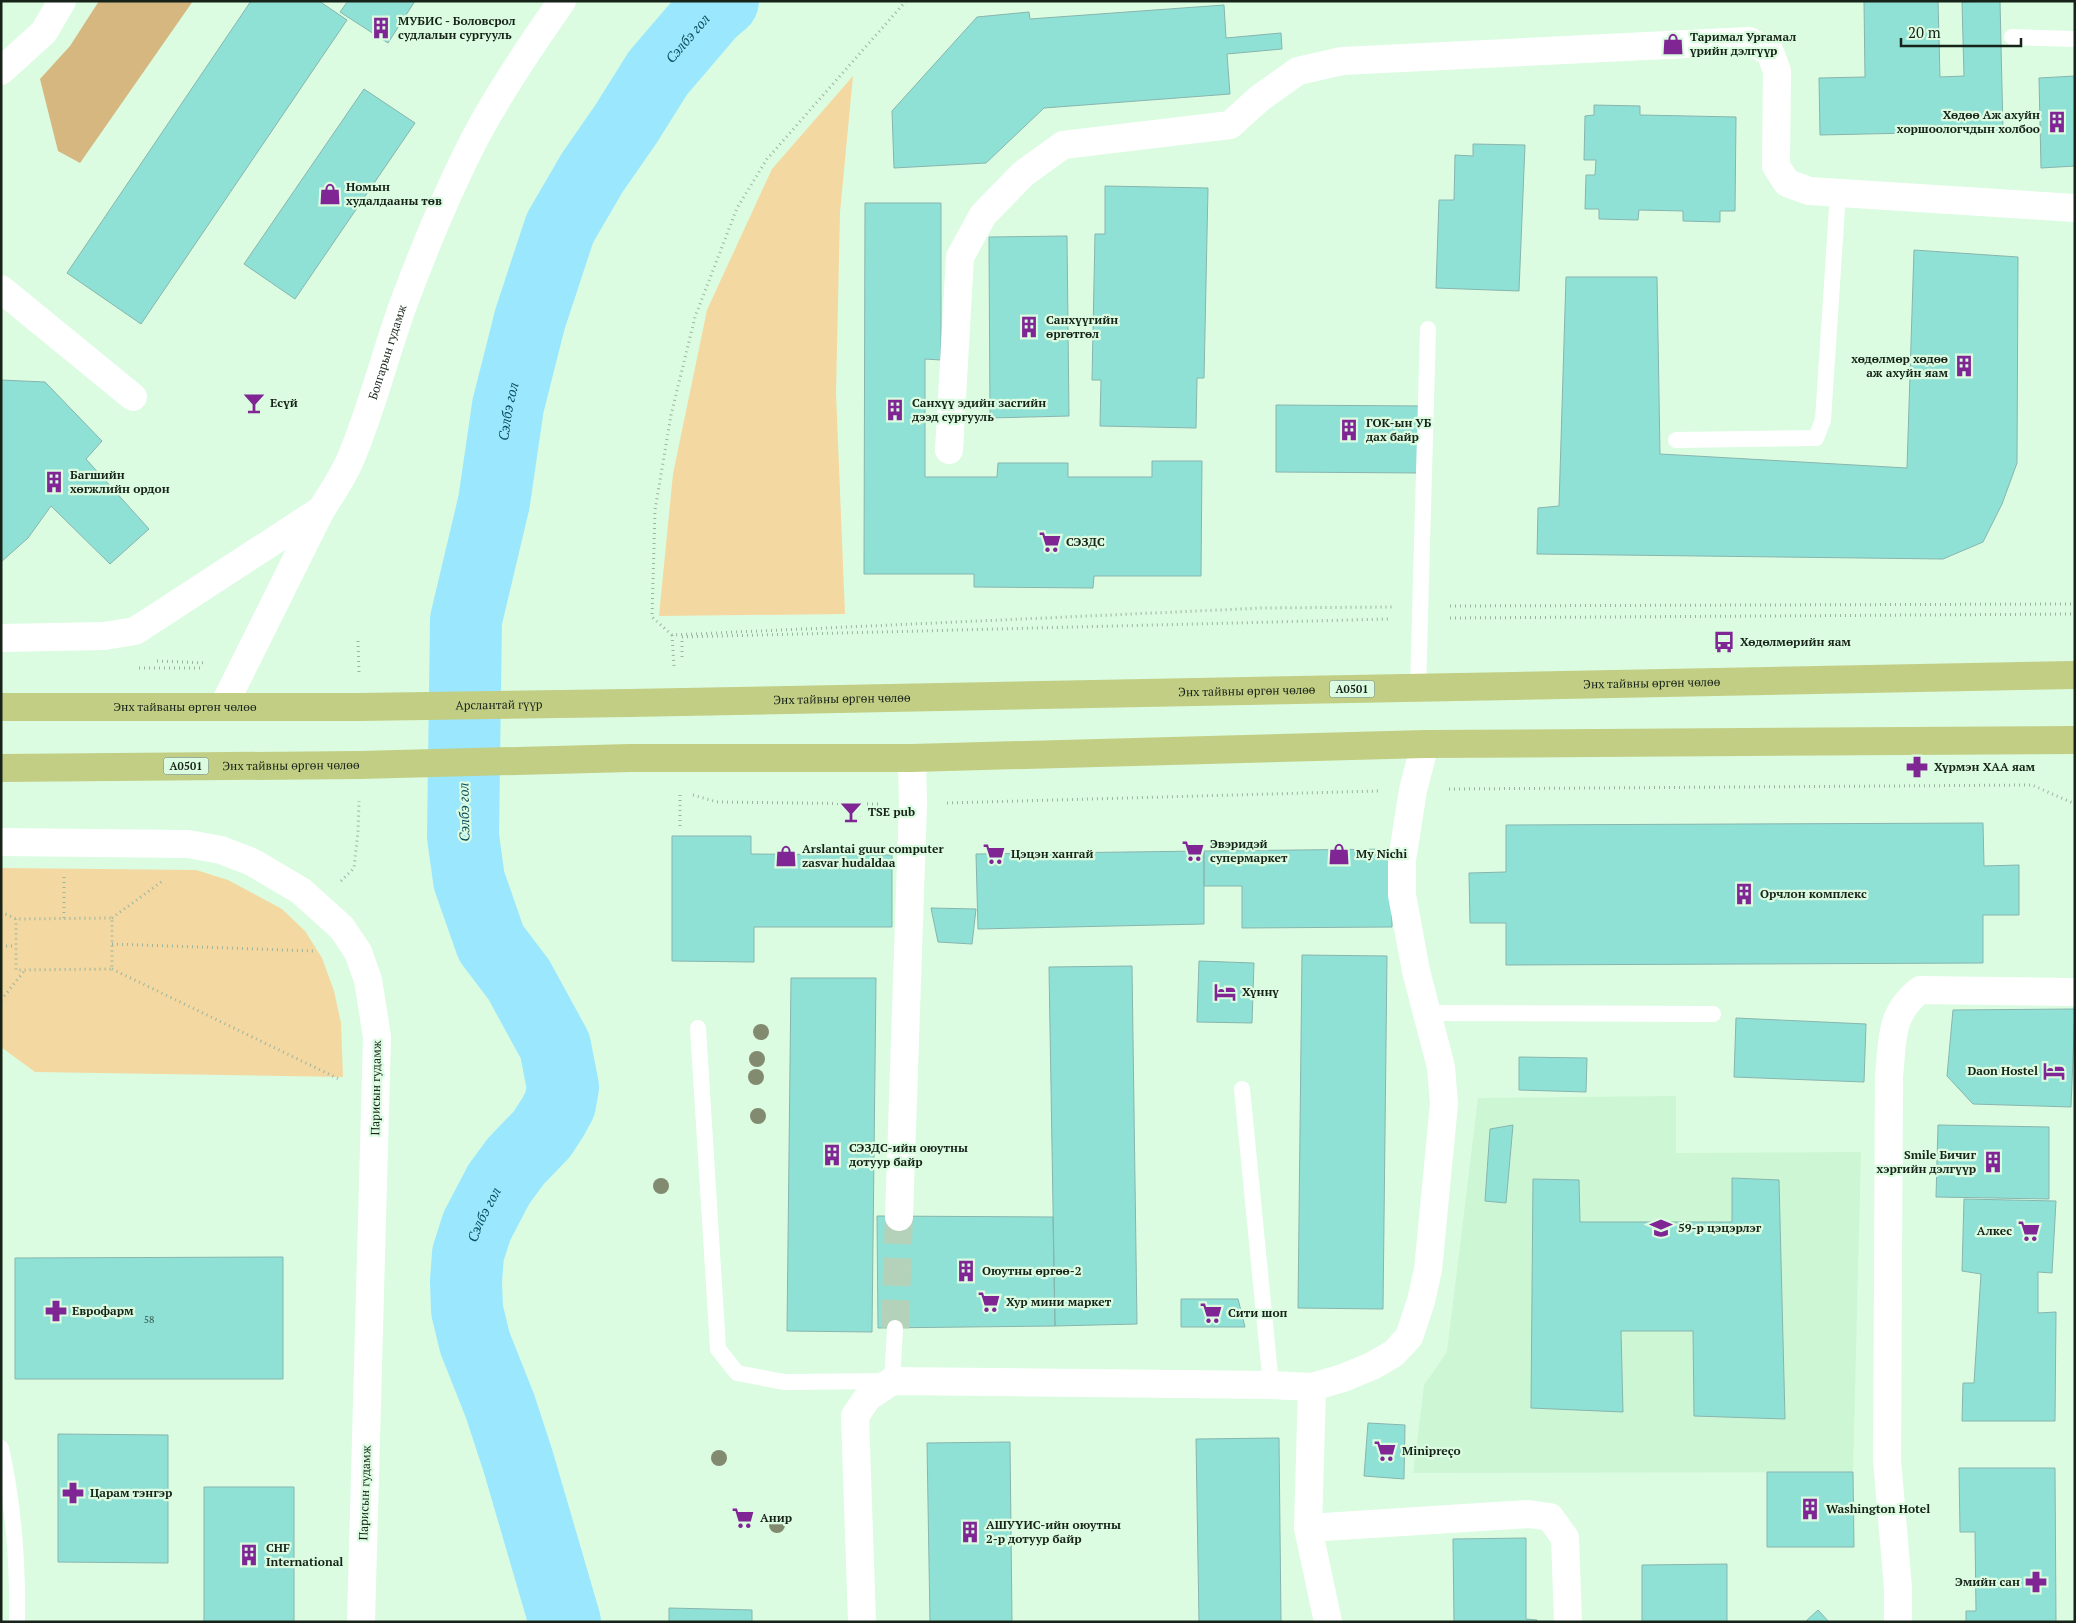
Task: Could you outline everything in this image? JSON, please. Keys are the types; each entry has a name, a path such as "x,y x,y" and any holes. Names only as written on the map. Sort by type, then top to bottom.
{"highway":[{"name":"Энх тайвны өргөн чөлөө","path":"628,703 2075,675"},
{"name":"Арслантай гүүр","path":"369,706 628,703"},
{"name":"Энх тайваны өргөн чөлөө","path":"1,707 369,706"},
{"name":"A0501","path":"912,758 1425,744 2075,740"},
{"name":"Энх тайвны өргөн чөлөө","path":"1,768 371,764 630,758 912,758"}],"street":[{"path":"1,71 44,32 62,1"},
{"name":"Болгарын гудамж","path":"222,707 320,510 339,483 351,459 398,318 424,249 451,188 482,126 524,57 562,1"},
{"path":"949,450 960,257 983,215 1023,174 1063,145 1230,125 1260,98 1298,71 1342,61 1749,41 1770,52 1778,71 1776,166 1787,182 1809,192 2075,209"},
{"path":"1,290 132,397"},
{"path":"1,638 104,636 135,631 170,610 320,510"},
{"path":"862,1622 855,1416 868,1397 892,1381 1312,1387 1343,1378 1372,1366 1393,1354 1409,1337 1421,1301 1428,1270 1444,1104 1441,1067 1416,971 1402,895 1402,860 1413,790 1425,744"},
{"path":"899,1216 913,804 912,758"},
{"name":"Парисын гудамж","path":"1,842 188,844 221,850 252,862 281,877 318,905 342,928 358,952 368,980 377,1037 361,1622"},
{"path":"1898,1622 1898,1588 1887,1460 1889,1076 1895,1022 1906,1001 1920,990 2075,992"},
{"path":"1312,1387 1308,1528 1328,1622"},
{"path":"1308,1528 1528,1514 1550,1517 1565,1538 1568,1622"}],"lane":[{"path":"2012,37 2075,39"},
{"path":"1676,440 1816,438 1823,420 1838,194"},
{"path":"1418,688 1428,329"},
{"path":"1428,1013 1713,1014"},
{"path":"698,1028 718,1349 737,1373 784,1382 892,1381 895,1328"},
{"path":"1242,1089 1271,1385"},
{"path":"1,1448 8,1480 18,1568 18,1622"}],"path":[{"path":"906,1 767,159 738,208 695,317 671,415 655,510 652,617 672,634 1264,608 1420,612 2075,614"},
{"path":"682,657 682,637 1420,612 2075,604"},
{"path":"672,634 674,670"},
{"path":"358,641 359,674"},
{"path":"673,791 717,802 913,804 1413,790 2032,785 2075,804"},
{"path":"680,792 680,826"},
{"path":"318,905 354,868 358,832 359,795"},
{"path":"64,873 64,919"},
{"path":"1,912 16,919 112,918 171,875"},
{"path":"112,918 112,969"},
{"path":"16,919 16,970 112,969 342,1080"},
{"path":"112,944 316,951"},
{"path":"1,946 16,946"},
{"path":"1,1000 26,970"}],"shaded area":[{"path":"99,1 193,1 80,163 58,151 40,79 70,46"},
{"path":"853,76 840,212 836,393 845,614 659,616 673,474 707,310 772,169"},
{"path":"1,868 196,870 228,880 282,909 305,931 322,958 334,991 341,1023 343,1077 35,1072 1,1047"},
{"name":"59-р цэцэрлэг","path":"1676,1096 1676,1153 1861,1152 1853,1472 1413,1473 1424,1385 1447,1352 1478,1098"}],"building":[{"path":"251,1 319,1 347,20 141,324 67,273"},
{"name":"МУБИС - Боловсрол судлалын сургууль","path":"348,1 415,1 388,43 340,12"},
{"path":"1864,1 1938,1 1940,77 1964,76 1962,2 2000,1 2003,131 1820,135 1819,78 1865,77"},
{"path":"1224,5 1226,38 1281,33 1282,49 1227,54 1230,94 1044,108 986,163 894,168 892,111 977,17 1029,12 1030,19"},
{"name":"Хөдөө Аж ахуйн хоршоологчдын холбоо","path":"2075,76 2075,166 2041,168 2039,78"},
{"name":"Номын худалдааны төв","path":"364,89 415,123 295,299 244,264"},
{"path":"1594,105 1640,106 1640,115 1736,117 1735,211 1720,211 1720,222 1683,221 1683,211 1639,210 1638,220 1599,219 1599,209 1585,209 1586,175 1595,175 1596,160 1584,160 1585,116 1594,115"},
{"path":"1473,144 1525,145 1519,291 1436,288 1439,200 1454,200 1455,155 1473,156"},
{"path":"1105,186 1208,188 1204,378 1197,378 1196,428 1100,426 1101,380 1092,380 1095,234 1105,234"},
{"name":"Санхүү эдийн засгийн дээд сургууль","path":"865,203 941,203 941,360 925,359 925,477 997,477 998,463 1068,463 1068,477 1152,477 1152,461 1202,461 1201,576 1094,576 1093,588 974,587 974,574 864,574"},
{"name":"Санхүүгийн өргөтгөл","path":"1067,236 1069,416 990,418 989,237"},
{"name":"хөдөлмөр хөдөө аж ахуйн яам","path":"1914,250 2018,257 2017,463 2002,504 1983,542 1943,559 1537,554 1538,508 1559,506 1566,277 1657,277 1660,454 1907,468"},
{"name":"Багшийн хөгжлийн ордон","path":"1,380 45,382 102,441 86,459 149,529 110,564 51,506 28,538 1,562"},
{"name":"ГОК-ын УБ дах байр","path":"1276,405 1423,406 1423,473 1276,472"},
{"name":"Орчлон комплекс","path":"1983,823 1984,866 2019,865 2019,915 1983,915 1983,963 1506,965 1506,923 1470,923 1469,873 1506,872 1506,825"},
{"path":"672,836 751,836 751,854 892,855 892,927 754,927 754,962 672,961"},
{"path":"1391,849 1392,927 1242,928 1242,886 1204,886 1204,851"},
{"path":"1204,851 1204,924 978,929 976,854"},
{"path":"931,908 976,909 972,944 938,942"},
{"path":"1302,955 1387,956 1383,1309 1298,1308"},
{"name":"Хүннү","path":"1199,961 1254,963 1252,1023 1197,1022"},
{"path":"1132,966 1137,1324 1055,1326 1049,967"},
{"name":"СЭЗДС-ийн оюутны дотуур байр","path":"791,978 876,978 872,1332 787,1331"},
{"path":"2075,1009 2071,1107 1973,1104 1947,1076 1953,1010"},
{"path":"1736,1018 1866,1024 1864,1082 1734,1077"},
{"path":"1519,1057 1587,1058 1586,1092 1519,1090"},
{"path":"1513,1125 1506,1203 1485,1201 1490,1129"},
{"name":"Smile Бичиг хэргийн дэлгүүр","path":"1938,1125 2049,1127 2049,1199 1936,1197"},
{"path":"1732,1178 1779,1180 1785,1419 1694,1416 1693,1331 1621,1331 1623,1412 1531,1408 1533,1179 1579,1180 1580,1222 1732,1222"},
{"path":"1964,1199 2056,1201 2052,1273 2038,1272 2038,1313 2056,1312 2055,1421 1962,1421 1963,1383 1974,1383 1981,1274 1962,1271"},
{"name":"Оюутны өргөө-2","path":"877,1216 1053,1217 1055,1326 878,1328"},
{"path":"283,1257 283,1379 15,1379 15,1258"},
{"name":"Сити шоп","path":"1181,1299 1238,1299 1245,1327 1181,1327"},
{"name":"Minipreço","path":"1368,1423 1405,1425 1404,1479 1364,1476"},
{"path":"58,1434 168,1435 168,1563 58,1562"},
{"path":"1279,1438 1281,1622 1199,1622 1196,1439"},
{"name":"АШУҮИС-ийн оюутны 2-р дотуур байр","path":"1010,1442 1012,1622 930,1622 927,1443"},
{"path":"1959,1468 2055,1468 2056,1622 1966,1622 1966,1611 1976,1611 1975,1532 1960,1532"},
{"name":"Washington Hotel","path":"1767,1472 1853,1472 1854,1547 1767,1547"},
{"name":"CHF International","path":"204,1487 294,1487 294,1622 204,1622"},
{"path":"1526,1538 1526,1619 1537,1620 1537,1622 1454,1622 1453,1539"},
{"path":"1727,1564 1727,1622 1642,1622 1642,1565"},
{"path":"669,1608 752,1610 752,1622 669,1622"},
{"path":"1818,1610 1829,1622 1805,1622"}],"waterway":[{"name":"Сэлбэ гол","path":"565,1622 518,1461 500,1406 475,1343 467,1310 466,1281 468,1254 477,1226 499,1184 516,1161 542,1134 553,1117 560,1104 563,1087 555,1046 519,980 491,943 469,880 463,836 466,620 494,502 508,406 530,319 560,228 592,173 658,73 711,11 723,1"}],"tunnel":[{"path":"895,1328 899,1217"}],"place":[{"name":"МУБИС - Боловсрол судлалын сургууль","path":"381,28"},
{"name":"Таримал Ургамал үрийн дэлгүүр","path":"1673,44"},
{"name":"Хөдөө Аж ахуйн хоршоологчдын холбоо","path":"2057,122"},
{"name":"Номын худалдааны төв","path":"330,194"},
{"name":"Санхүүгийн өргөтгөл","path":"1029,327"},
{"name":"хөдөлмөр хөдөө аж ахуйн яам","path":"1964,366"},
{"name":"Есүй","path":"254,403"},
{"name":"Санхүү эдийн засгийн дээд сургууль","path":"895,410"},
{"name":"ГОК-ын УБ дах байр","path":"1349,430"},
{"name":"Багшийн хөгжлийн ордон","path":"54,482"},
{"name":"СЭЗДС","path":"1050,542"},
{"name":"Хөдөлмөрийн яам","path":"1724,642"},
{"name":"Хүрмэн ХАА яам","path":"1917,767"},
{"name":"TSE pub","path":"851,812"},
{"name":"Эвэридэй супермаркет","path":"1193,851"},
{"name":"Цэцэн хангай","path":"994,854"},
{"name":"My Nichi","path":"1339,854"},
{"name":"Arslantai guur computer zasvar hudaldaa","path":"786,856"},
{"name":"Орчлон комплекс","path":"1744,894"},
{"name":"Хүннү","path":"1225,992"},
{"name":"Daon Hostel","path":"2054,1071"},
{"name":"СЭЗДС-ийн оюутны дотуур байр","path":"832,1155"},
{"name":"Smile Бичиг хэргийн дэлгүүр","path":"1993,1162"},
{"name":"59-р цэцэрлэг","path":"1661,1228"},
{"name":"Алкес","path":"2029,1231"},
{"name":"Оюутны өргөө-2","path":"966,1271"},
{"name":"Хур мини маркет","path":"989,1302"},
{"name":"Еврофарм","path":"56,1311"},
{"name":"Сити шоп","path":"1211,1313"},
{"name":"Minipreço","path":"1385,1451"},
{"name":"Царам тэнгэр","path":"73,1493"},
{"name":"Washington Hotel","path":"1810,1509"},
{"name":"Анир","path":"743,1518"},
{"name":"АШУҮИС-ийн оюутны 2-р дотуур байр","path":"970,1532"},
{"name":"CHF International","path":"249,1555"},
{"name":"Эмийн сан","path":"2036,1582"}]}
